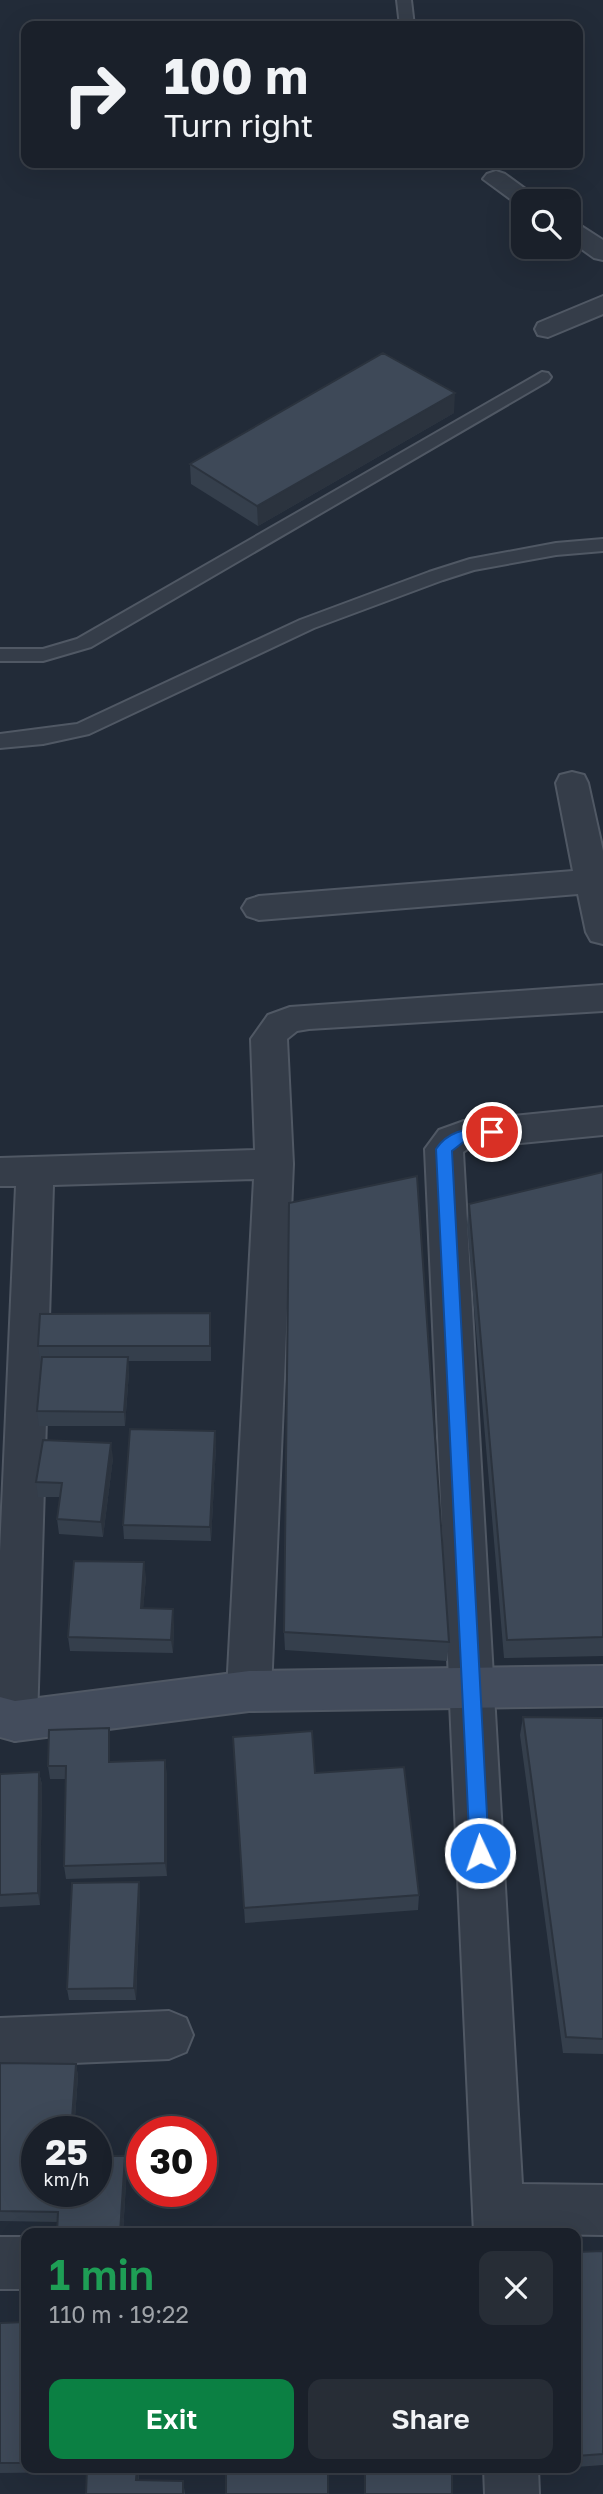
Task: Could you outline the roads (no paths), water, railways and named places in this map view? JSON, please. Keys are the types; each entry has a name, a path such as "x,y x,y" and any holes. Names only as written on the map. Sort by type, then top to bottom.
{"street":[{"path":"496,179 511,189"},
{"path":"581,237 603,252"},
{"path":"548,329 603,304"},
{"path":"572,783 598,881 603,932"},
{"path":"259,908 598,881"},
{"path":"249,1690 274,1164 269,1039 275,1026 283,1021 309,1016 603,998"},
{"path":"603,1121 464,1135 452,1140 444,1149 498,2221 603,2210"},
{"path":"274,1164 18,1172 8,1719 249,1690 603,1686"},
{"path":"0,2042 169,2035"},
{"path":"0,2263 21,2263"},
{"path":"511,2473 512,2494"}],"lane":[{"path":"404,0 406,21"},
{"path":"0,655 41,656 65,652 84,643 542,377"},
{"path":"0,741 43,737 82,729 307,624 470,565 556,549 603,545"}]}
